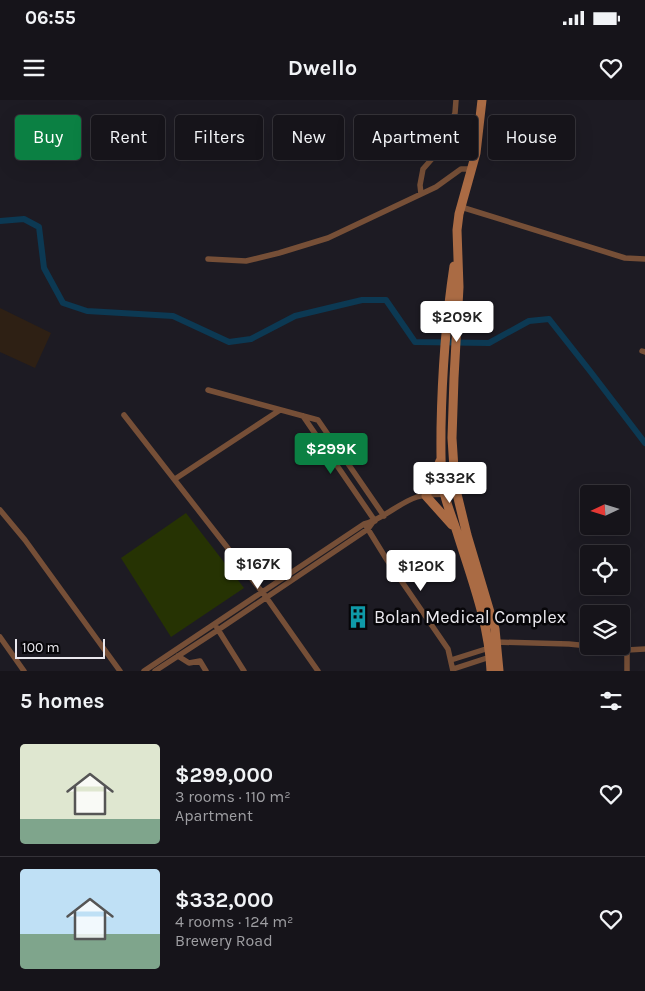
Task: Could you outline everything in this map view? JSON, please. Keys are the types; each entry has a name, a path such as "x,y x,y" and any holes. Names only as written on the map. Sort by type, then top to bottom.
{"main road":[{"path":"482,100 476,153 461,206 457,230 459,287 452,438 457,494 495,629 491,647 491,671"},
{"path":"457,248 448,308 443,377 442,459 445,495 499,671"},
{"path":"442,459 426,496 456,529"}],"street":[{"path":"420,194 423,170 438,152 455,113 456,100"},
{"path":"208,259 246,261 328,238 436,186 461,170 471,169"},
{"path":"461,206 625,258 645,259"},
{"path":"208,390 318,420 384,516"},
{"path":"175,479 280,410"},
{"path":"124,415 266,597 318,671"},
{"path":"304,416 374,522"},
{"path":"144,671 262,592 408,501 418,497 457,494"},
{"path":"0,510 120,671"},
{"path":"155,671 218,630 366,527"},
{"path":"366,527 386,560 448,649 453,670 491,647"},
{"path":"214,624 244,671"},
{"path":"0,638 24,671"},
{"path":"451,660 491,647 580,645"},
{"path":"630,650 645,650"},
{"path":"627,655 628,671"},
{"path":"178,656 189,663 200,661 206,671"}],"shaded area":[{"path":"0,308 51,333 35,368 0,352"}],"green space":[{"path":"186,513 244,588 171,637 121,558"}],"waterway":[{"path":"0,221 24,219 39,227 44,268 63,303 87,311 173,316 229,342 251,339 295,316 362,300 386,300 415,342 489,343 529,321 549,319 645,443"}],"place":[{"name":"Bolan Medical Complex","path":"358,617"}]}
